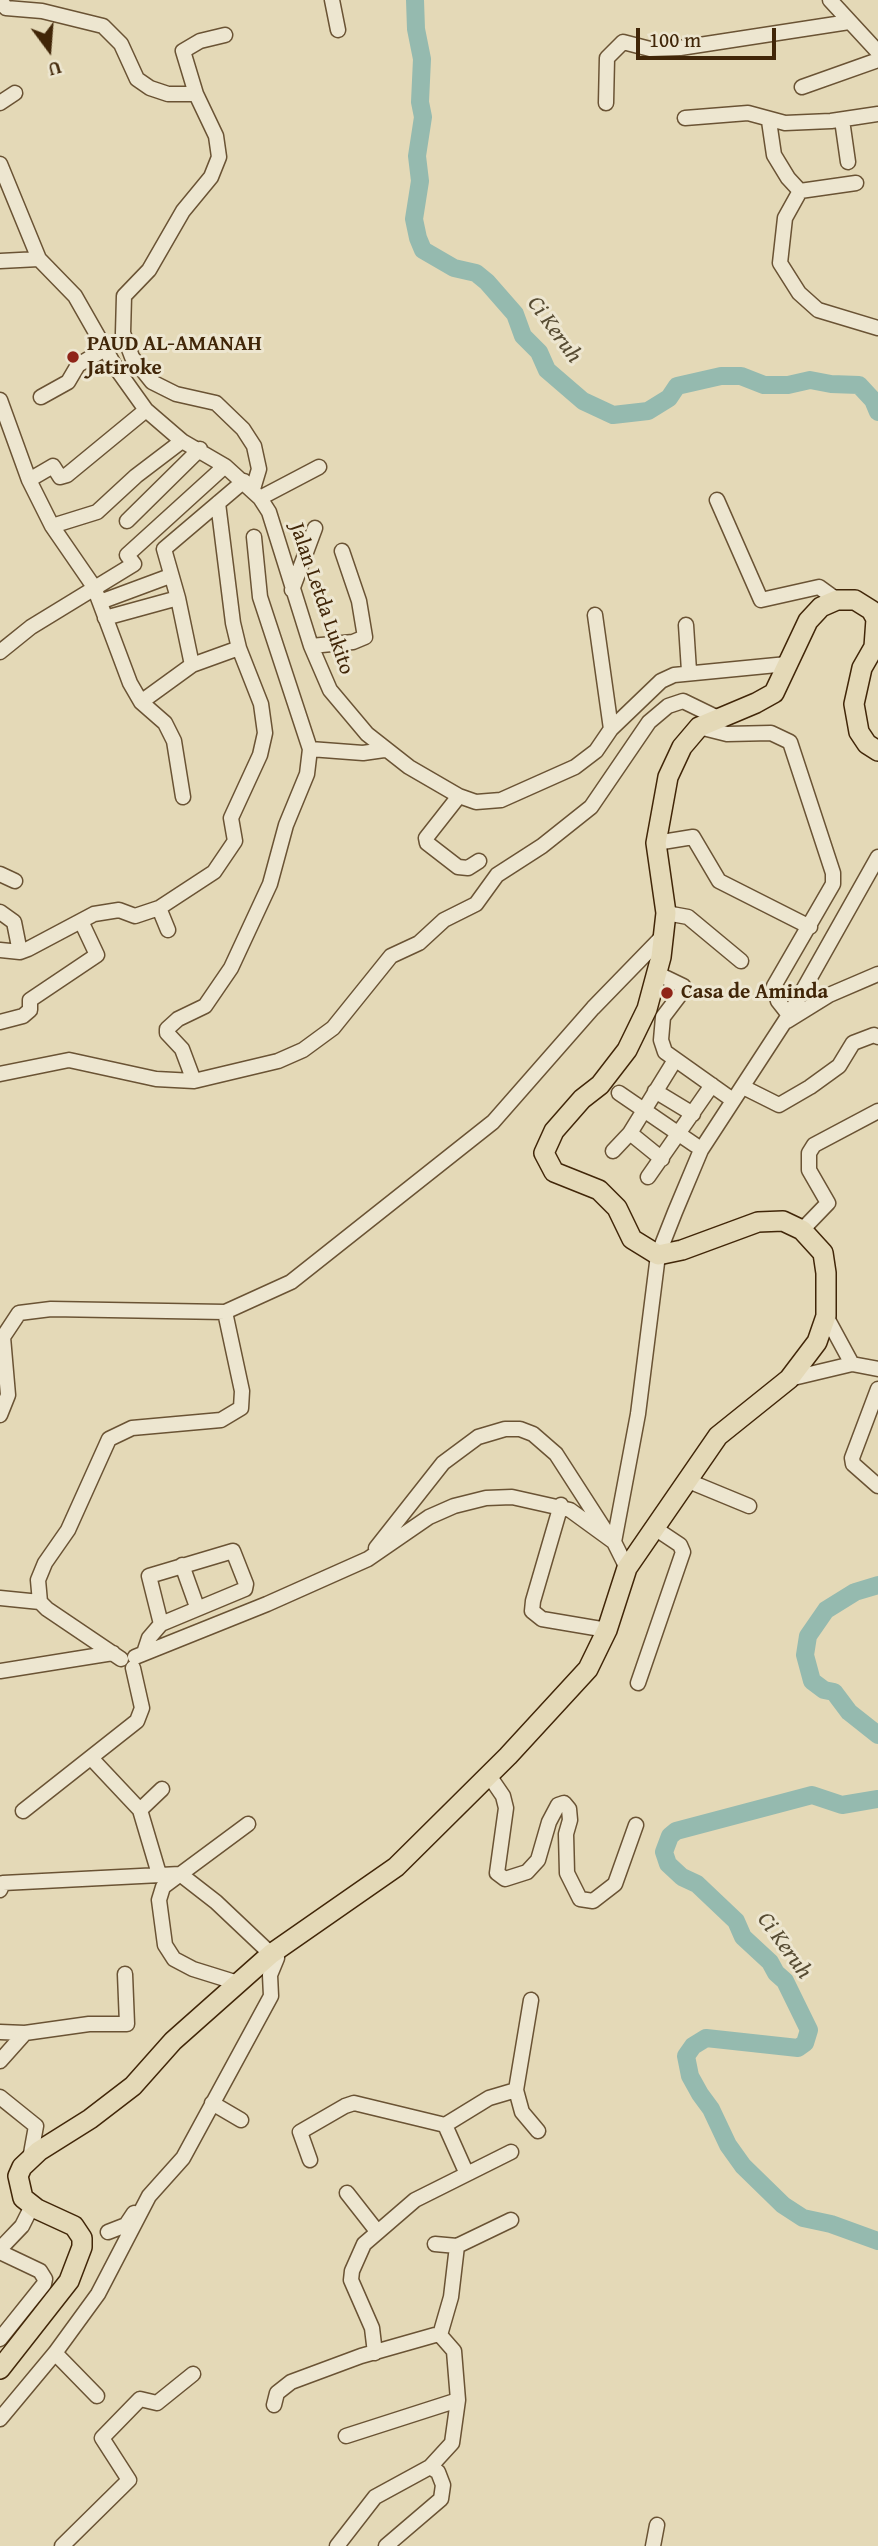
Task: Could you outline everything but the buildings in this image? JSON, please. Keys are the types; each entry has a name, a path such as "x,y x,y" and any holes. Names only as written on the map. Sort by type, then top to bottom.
{"highway":[{"path":"0,2369 69,2281 82,2247 82,2238 74,2226 32,2206 23,2198 19,2185 22,2167 133,2086 173,2041 273,1952 396,1867 577,1683 588,1669 607,1630 627,1568 686,1480 728,1425 789,1379 817,1342 826,1316 822,1253 802,1230 783,1221 758,1222 719,1233 682,1250 659,1255 632,1239 617,1208 599,1189 554,1172 544,1153 545,1145 564,1118 600,1085 642,1025 656,974 666,913 656,843 668,777 682,747 699,727 768,697 778,687 808,621 821,607 837,600 855,600 871,610 876,619 874,647 862,668 854,704 859,732 867,744 878,751"}],"street":[{"path":"332,0 338,30"},
{"path":"830,0 878,52"},
{"path":"0,1 6,8 42,11 103,26 121,44 137,79 168,94 196,94"},
{"path":"606,103 607,58 623,42 650,49 680,48 849,22"},
{"path":"225,35 200,41 183,51 196,94 216,136 219,157 211,177 183,211 149,270 124,296 123,333 132,357 152,382 176,394 216,403 243,429 254,446 259,469 252,489"},
{"path":"802,87 878,60"},
{"path":"0,103 15,93"},
{"path":"685,118 748,113 769,121 785,123 842,120 878,114"},
{"path":"842,120 848,162"},
{"path":"769,121 774,155 800,191"},
{"name":"Jalan Letda Lukito","path":"0,164 39,259 75,296 105,349 146,410 182,441 200,449 225,466 252,489 273,523 311,646 330,690 347,714 384,750 415,771 459,796 476,802 501,800 518,795 575,767 596,751 611,729 662,681 689,671 787,664"},
{"path":"800,191 856,183"},
{"path":"800,191 785,218 782,267 799,293 818,310 878,328"},
{"path":"0,261 39,259"},
{"path":"41,397 68,382 78,365 105,349"},
{"path":"0,400 29,480 52,526 94,587 130,683 141,702 165,723 174,741 183,797"},
{"path":"29,480 53,466 60,477 68,475 146,410"},
{"path":"52,526 97,512 182,441"},
{"path":"127,521 200,449"},
{"path":"0,652 94,587 134,564 127,555 225,466"},
{"path":"192,665 178,598 164,550 218,503 319,467"},
{"path":"717,499 761,600 819,587 837,600"},
{"path":"0,950 20,952 81,921 108,911 135,916 159,908 214,872 235,841 231,818 260,755 265,733 261,704 239,648 218,503"},
{"path":"292,590 315,528"},
{"path":"194,1081 182,1049 167,1033 167,1029 177,1019 205,1006 231,968 270,884 286,825 307,774 310,750 260,597 254,537"},
{"path":"311,646 353,642 365,637 358,594 342,551"},
{"path":"100,602 170,576"},
{"path":"105,618 178,598"},
{"path":"596,615 611,729"},
{"path":"685,625 689,671"},
{"path":"141,702 192,665 239,648"},
{"path":"0,1074 69,1060 156,1079 194,1081 278,1061 303,1050 324,1035 346,1013 391,956 419,943 444,920 476,904 497,875 553,838 591,807 649,722 668,706 683,701 718,718"},
{"path":"699,727 727,734 772,733 790,742 834,873 834,884 774,986 786,1019"},
{"path":"310,750 363,753 384,750"},
{"path":"459,796 426,838 427,843 458,867 468,867 479,861"},
{"path":"656,843 693,837 719,881 810,926"},
{"path":"614,1542 638,1414 659,1255 701,1150 786,1019 878,857"},
{"path":"0,874 15,881"},
{"path":"159,908 168,930"},
{"path":"0,912 14,922 20,952"},
{"path":"666,913 688,917 741,961"},
{"path":"0,1021 28,1013 30,1000 97,955 81,921"},
{"path":"0,1415 8,1395 4,1338 12,1320 19,1313 51,1309 225,1312 291,1282 464,1148 511,1105 593,1008 664,935"},
{"path":"656,974 683,986 682,992 663,1017 661,1026 665,1052 727,1096"},
{"path":"786,1019 829,995 878,974"},
{"path":"743,1087 779,1105 839,1066 853,1043 874,1035 878,1037"},
{"path":"613,1150 630,1133 675,1060"},
{"path":"648,1177 712,1085"},
{"path":"655,1091 693,1114"},
{"path":"619,1093 695,1145"},
{"path":"802,1230 828,1203 809,1170 809,1153 814,1145 878,1111"},
{"path":"630,1133 662,1159"},
{"path":"40,1602 38,1580 45,1563 68,1530 109,1439 132,1428 222,1420 240,1408 242,1391 225,1312"},
{"path":"826,1316 852,1364"},
{"path":"789,1379 852,1364 878,1369"},
{"path":"878,1389 852,1458 853,1464 878,1486"},
{"path":"368,1559 443,1464 478,1437 505,1429 520,1429 533,1434 556,1454 614,1542 627,1568"},
{"path":"686,1480 748,1506"},
{"path":"0,1671 129,1658 267,1604 368,1559 429,1517 454,1506 486,1498 512,1497 561,1505 592,1523 614,1542"},
{"path":"561,1505 532,1611 542,1619 607,1630"},
{"path":"638,1683 683,1552 680,1545 653,1527"},
{"path":"129,1658 161,1624 197,1607 245,1590 246,1584 233,1551 149,1576 161,1624"},
{"path":"182,1565 197,1607"},
{"path":"0,1598 40,1602 129,1658 141,1714 129,1730 23,1811"},
{"path":"92,1759 140,1810 159,1874"},
{"path":"488,1773 503,1796 506,1808 497,1873 505,1879 527,1872 538,1860 549,1822 558,1805 564,1803 569,1809 570,1820 566,1834 567,1873 580,1899 593,1901 615,1884 636,1825"},
{"path":"140,1810 162,1789"},
{"path":"238,1983 193,1969 169,1954 163,1937 160,1892 248,1824"},
{"path":"1,1885 180,1874 216,1902 277,1958 270,1975 271,1996 183,2158 126,2225 108,2232"},
{"path":"0,2032 25,2033 81,2024 127,2024 125,1974"},
{"path":"531,2000 516,2090 522,2112 538,2131"},
{"path":"0,2061 25,2033"},
{"path":"310,2160 300,2132 354,2103 444,2125 489,2098 516,2090"},
{"path":"0,2097 36,2126 30,2159"},
{"path":"212,2103 241,2120"},
{"path":"444,2125 466,2172"},
{"path":"375,2353 372,2328 351,2280 356,2258 376,2231 415,2200 466,2172 511,2152"},
{"path":"347,2193 376,2231"},
{"path":"0,2419 55,2353 97,2294 149,2196"},
{"path":"0,2339 44,2284 45,2279 40,2271 0,2251 26,2221 32,2206"},
{"path":"435,2244 457,2246 510,2220"},
{"path":"440,2335 451,2297 457,2246"},
{"path":"274,2405 277,2393 291,2382 375,2353 440,2335"},
{"path":"342,2544 375,2497 430,2466 452,2443 458,2422 454,2351 440,2335"},
{"path":"55,2353 96,2396"},
{"path":"62,2546 127,2484 130,2468 102,2438 140,2399 158,2403 193,2374"},
{"path":"346,2437 458,2400"},
{"path":"386,2546 441,2499 443,2485 438,2472 430,2466"},
{"path":"653,2546 657,2525"}],"waterway":[{"name":"Ci Keruh","path":"415,0 416,29 422,59 420,102 423,117 417,156 420,181 414,219 418,238 423,250 454,268 476,273 487,282 515,314 523,336 539,352 547,370 583,401 613,415 648,411 669,398 677,386 721,376 741,376 764,385 788,385 810,380 859,385 873,400 878,412"},
{"name":"Ci Keruh","path":"878,1585 855,1592 826,1610 808,1636 805,1655 812,1681 824,1690 834,1692 849,1712 878,1735"},
{"name":"Ci Keruh","path":"878,1799 842,1805 812,1795 676,1831 670,1836 664,1852 668,1864 682,1877 697,1884 736,1921 743,1937 770,1962 776,1973 785,1981 809,2030 805,2043 798,2048 706,2038 693,2046 686,2056 690,2076 711,2109 728,2145 743,2166 783,2205 803,2218 831,2224 878,2241"}],"place":[{"name":"PAUD AL-AMANAH Jatiroke","path":"73,357"},
{"name":"Casa de Aminda","path":"667,993"}]}
